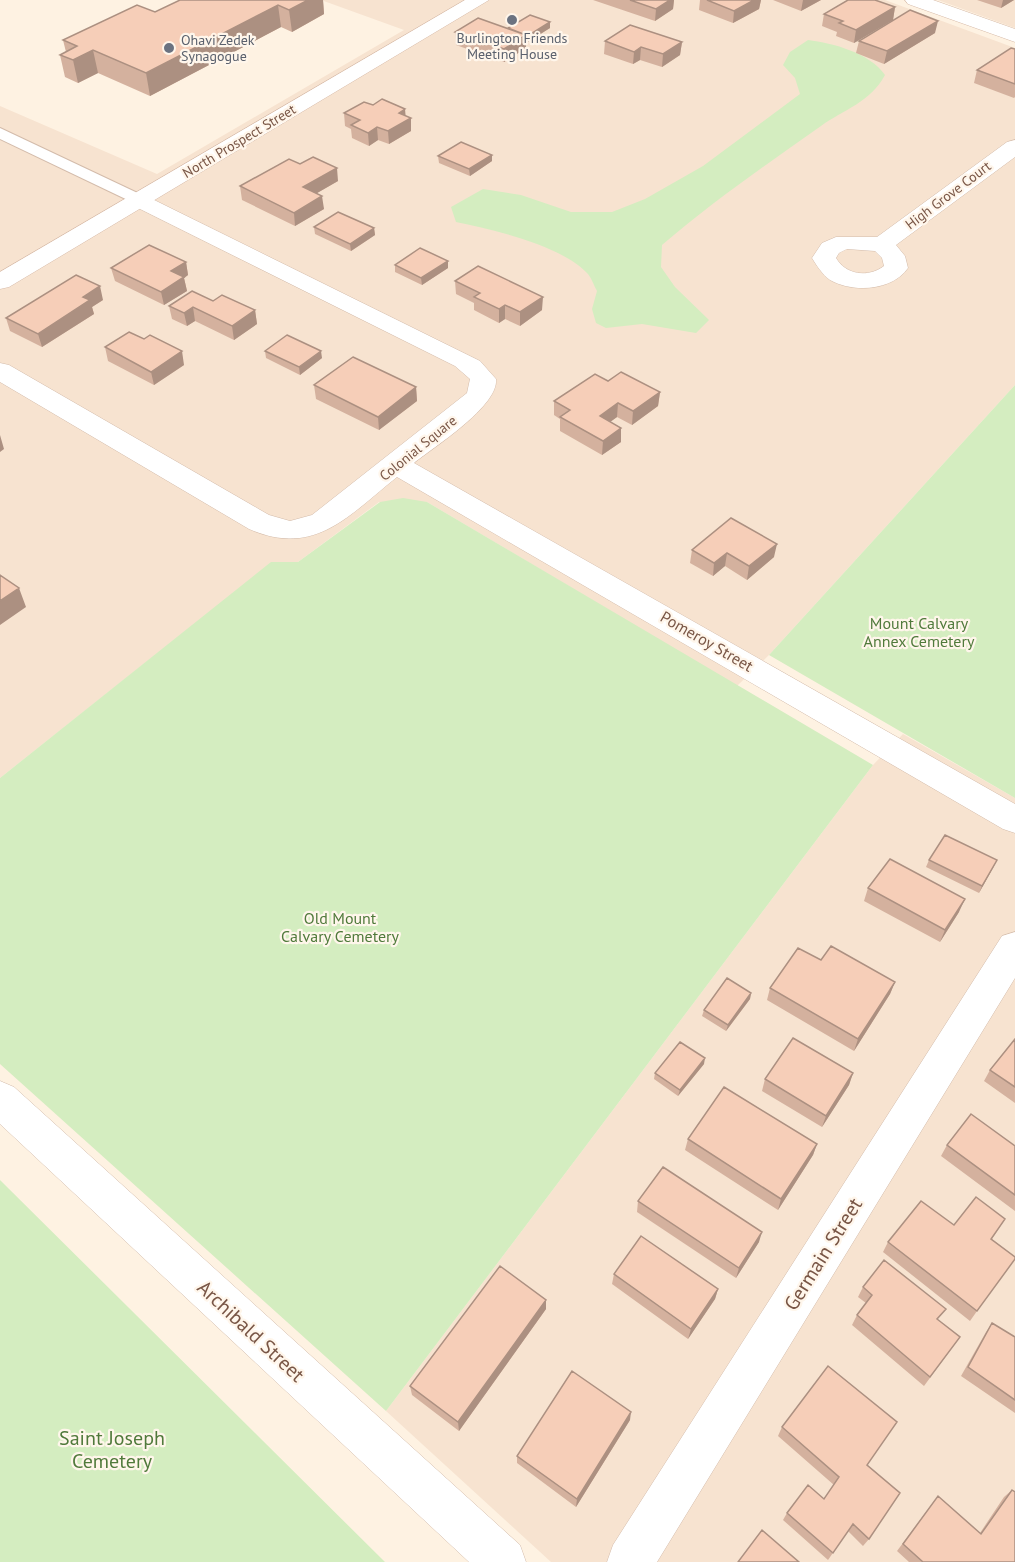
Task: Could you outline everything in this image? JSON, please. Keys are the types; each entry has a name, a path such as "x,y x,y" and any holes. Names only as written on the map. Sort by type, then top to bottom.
{"street":[{"name":"North Prospect Street","path":"0,282 476,0"},
{"path":"915,0 1015,36"},
{"name":"High Grove Court","path":"882,244 1015,147"},
{"name":"Colonial Square","path":"0,371 273,529 291,533 305,531 322,522 398,465 473,403 484,391 485,381 477,370 140,200"},
{"name":"Pomeroy Street","path":"398,465 1015,820"},
{"name":"Germain Street","path":"630,1562 1015,947"},
{"name":"Archibald Street","path":"0,1099 504,1562"}],"lane":[{"path":"0,133 140,200"}],"shaded area":[{"path":"321,0 885,0 1015,48 1015,385 769,655 737,686 427,502 379,502 298,562 271,563 0,778 0,106 157,174 404,30"},
{"path":"938,0 1015,0 1015,28"},
{"path":"903,734 1015,798 1015,1562 551,1562 386,1411 873,765"}],"green space":[{"path":"808,40 850,50 861,55 885,75 864,99 760,169 662,245 661,267 675,287 709,320 696,333 642,324 606,328 596,323 592,309 597,291 591,278 576,264 526,240 456,222 451,207 483,189 521,195 571,212 612,212 645,199 703,166 800,94 795,78 783,65 790,52"},
{"name":"Mount Calvary Annex Cemetery","path":"1015,385 1015,798 769,655"},
{"name":"Old Mount Calvary Cemetery","path":"403,498 427,502 873,765 386,1411 0,1064 0,778 271,562 298,562 380,502"},
{"name":"Saint Joseph Cemetery","path":"0,1180 385,1562 0,1562"}],"building":[{"path":"180,0 308,0 289,10 278,5 146,73 93,50 73,60 60,55 77,46 63,40 137,5 155,12"},
{"path":"630,0 670,0 656,9"},
{"path":"707,0 754,0 734,11"},
{"path":"848,0 875,0 895,7 856,30 839,23 843,21 824,14"},
{"path":"910,10 938,21 887,51 859,41"},
{"path":"530,15 550,22 526,37 508,28"},
{"path":"478,18 526,35 504,49 455,32"},
{"path":"630,25 682,42 663,54 641,47 634,52 605,41"},
{"path":"1011,48 1015,49 1015,84 977,70"},
{"path":"382,99 405,109 399,113 411,118 388,131 377,127 368,133 351,125 360,120 344,113 364,102 373,105"},
{"path":"461,142 492,155 469,169 438,156"},
{"path":"313,157 337,168 303,187 322,196 294,213 240,186 289,159 300,164"},
{"path":"338,212 374,228 350,244 314,227"},
{"path":"149,245 186,262 171,271 184,277 161,292 111,268"},
{"path":"420,248 448,261 421,278 395,265"},
{"path":"478,266 543,297 520,312 505,305 499,309 474,297 480,293 455,281"},
{"path":"76,275 100,286 83,297 90,300 38,334 6,318"},
{"path":"192,291 213,301 222,295 255,310 232,326 193,307 184,313 169,306"},
{"path":"129,332 144,339 150,335 182,351 151,372 105,347"},
{"path":"287,335 321,351 299,367 265,351"},
{"path":"353,357 416,387 378,417 314,385"},
{"path":"621,372 660,392 633,411 618,403 600,416 621,428 603,441 560,417 570,410 554,401 595,374 608,381"},
{"path":"731,518 777,544 749,566 727,553 714,563 692,550"},
{"path":"0,575 19,588 0,601"},
{"path":"945,835 997,860 982,886 929,860"},
{"path":"890,859 965,899 945,930 868,888"},
{"path":"831,946 895,982 858,1039 770,988 798,948 821,960"},
{"path":"727,978 751,993 728,1025 704,1010"},
{"path":"793,1038 853,1073 826,1116 765,1079"},
{"path":"1015,1039 1015,1087 990,1070"},
{"path":"680,1042 705,1058 680,1090 655,1073"},
{"path":"724,1087 817,1144 781,1199 688,1139"},
{"path":"971,1114 1015,1146 1015,1195 947,1145"},
{"path":"663,1167 762,1232 739,1268 638,1201"},
{"path":"976,1197 1005,1219 991,1239 1015,1257 977,1311 888,1242 921,1201 954,1225"},
{"path":"641,1236 718,1289 691,1329 614,1274"},
{"path":"884,1260 946,1309 937,1319 960,1337 930,1377 857,1315 872,1295 863,1287"},
{"path":"500,1266 546,1300 458,1422 410,1386"},
{"path":"992,1323 1015,1337 1015,1400 968,1367"},
{"path":"828,1366 897,1422 867,1465 900,1493 869,1539 853,1524 833,1553 787,1513 808,1485 824,1499 839,1477 782,1427"},
{"path":"572,1371 631,1412 577,1499 517,1456"},
{"path":"1012,1490 1015,1492 1015,1562 923,1562 903,1544 938,1496 981,1534"},
{"path":"762,1530 799,1562 738,1562"}],"place":[{"name":"Burlington Friends Meeting House","path":"512,20"},
{"name":"Ohavi Zedek Synagogue","path":"169,48"}]}
